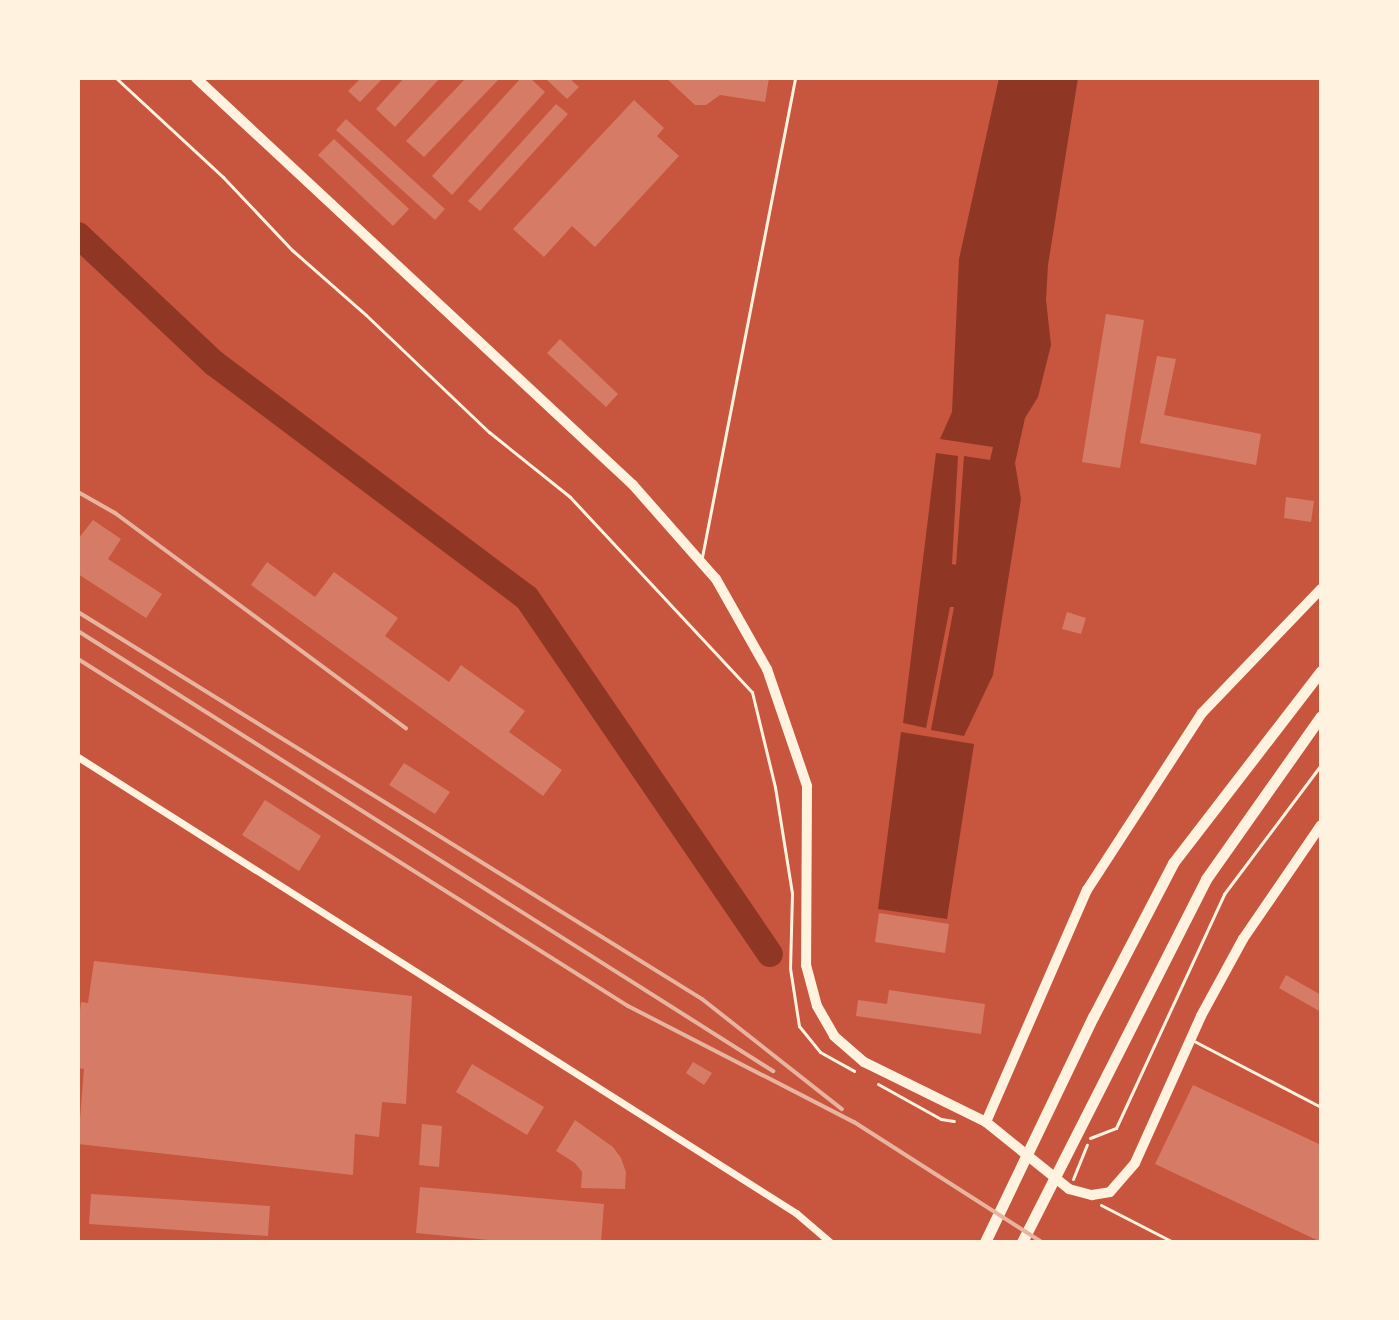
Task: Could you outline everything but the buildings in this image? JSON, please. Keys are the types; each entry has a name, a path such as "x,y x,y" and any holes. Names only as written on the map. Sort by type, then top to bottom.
{"main road":[{"path":"196,78 633,485 716,579 767,669 807,786 806,965 817,1006 834,1036 864,1062 986,1122 1069,1189 1092,1195 1110,1192 1135,1163 1191,1039 1243,939 1321,825"},
{"path":"986,1122 1087,890 1202,713 1321,589"},
{"path":"985,1242 1093,1017 1173,863 1321,671"},
{"path":"1022,1242 1206,879 1321,716"}],"street":[{"path":"78,757 796,1213 830,1242"}],"lane":[{"path":"701,563 795,78"},
{"path":"1191,1039 1321,1107"}],"path":[{"path":"116,78 223,177 292,250 366,315 489,432 570,497 752,692 775,787 792,893 790,968 799,1026 820,1052 864,1077"},
{"path":"1069,1189 1091,1135 1116,1128 1224,894 1321,765"},
{"path":"877,1084 941,1119 958,1122"},
{"path":"1098,1203 1173,1242"}],"shaded area":[{"path":"999,78 1078,78 1048,265 1046,300 1051,345 1038,397 1025,418 1015,463 1021,499 993,675 964,736 931,730 954,607 950,607 926,728 903,723 936,453 958,456 952,564 956,565 964,456 990,460 993,447 940,439 952,412 959,259"},
{"path":"901,732 974,744 947,919 878,909"}],"waterway":[{"path":"78,235 214,363 527,598 770,954"}],"railway":[{"path":"78,492 115,513 406,728"},
{"path":"78,612 702,999 842,1109"},
{"path":"78,631 773,1071"},
{"path":"78,659 628,1006 854,1122 1042,1242"}]}
